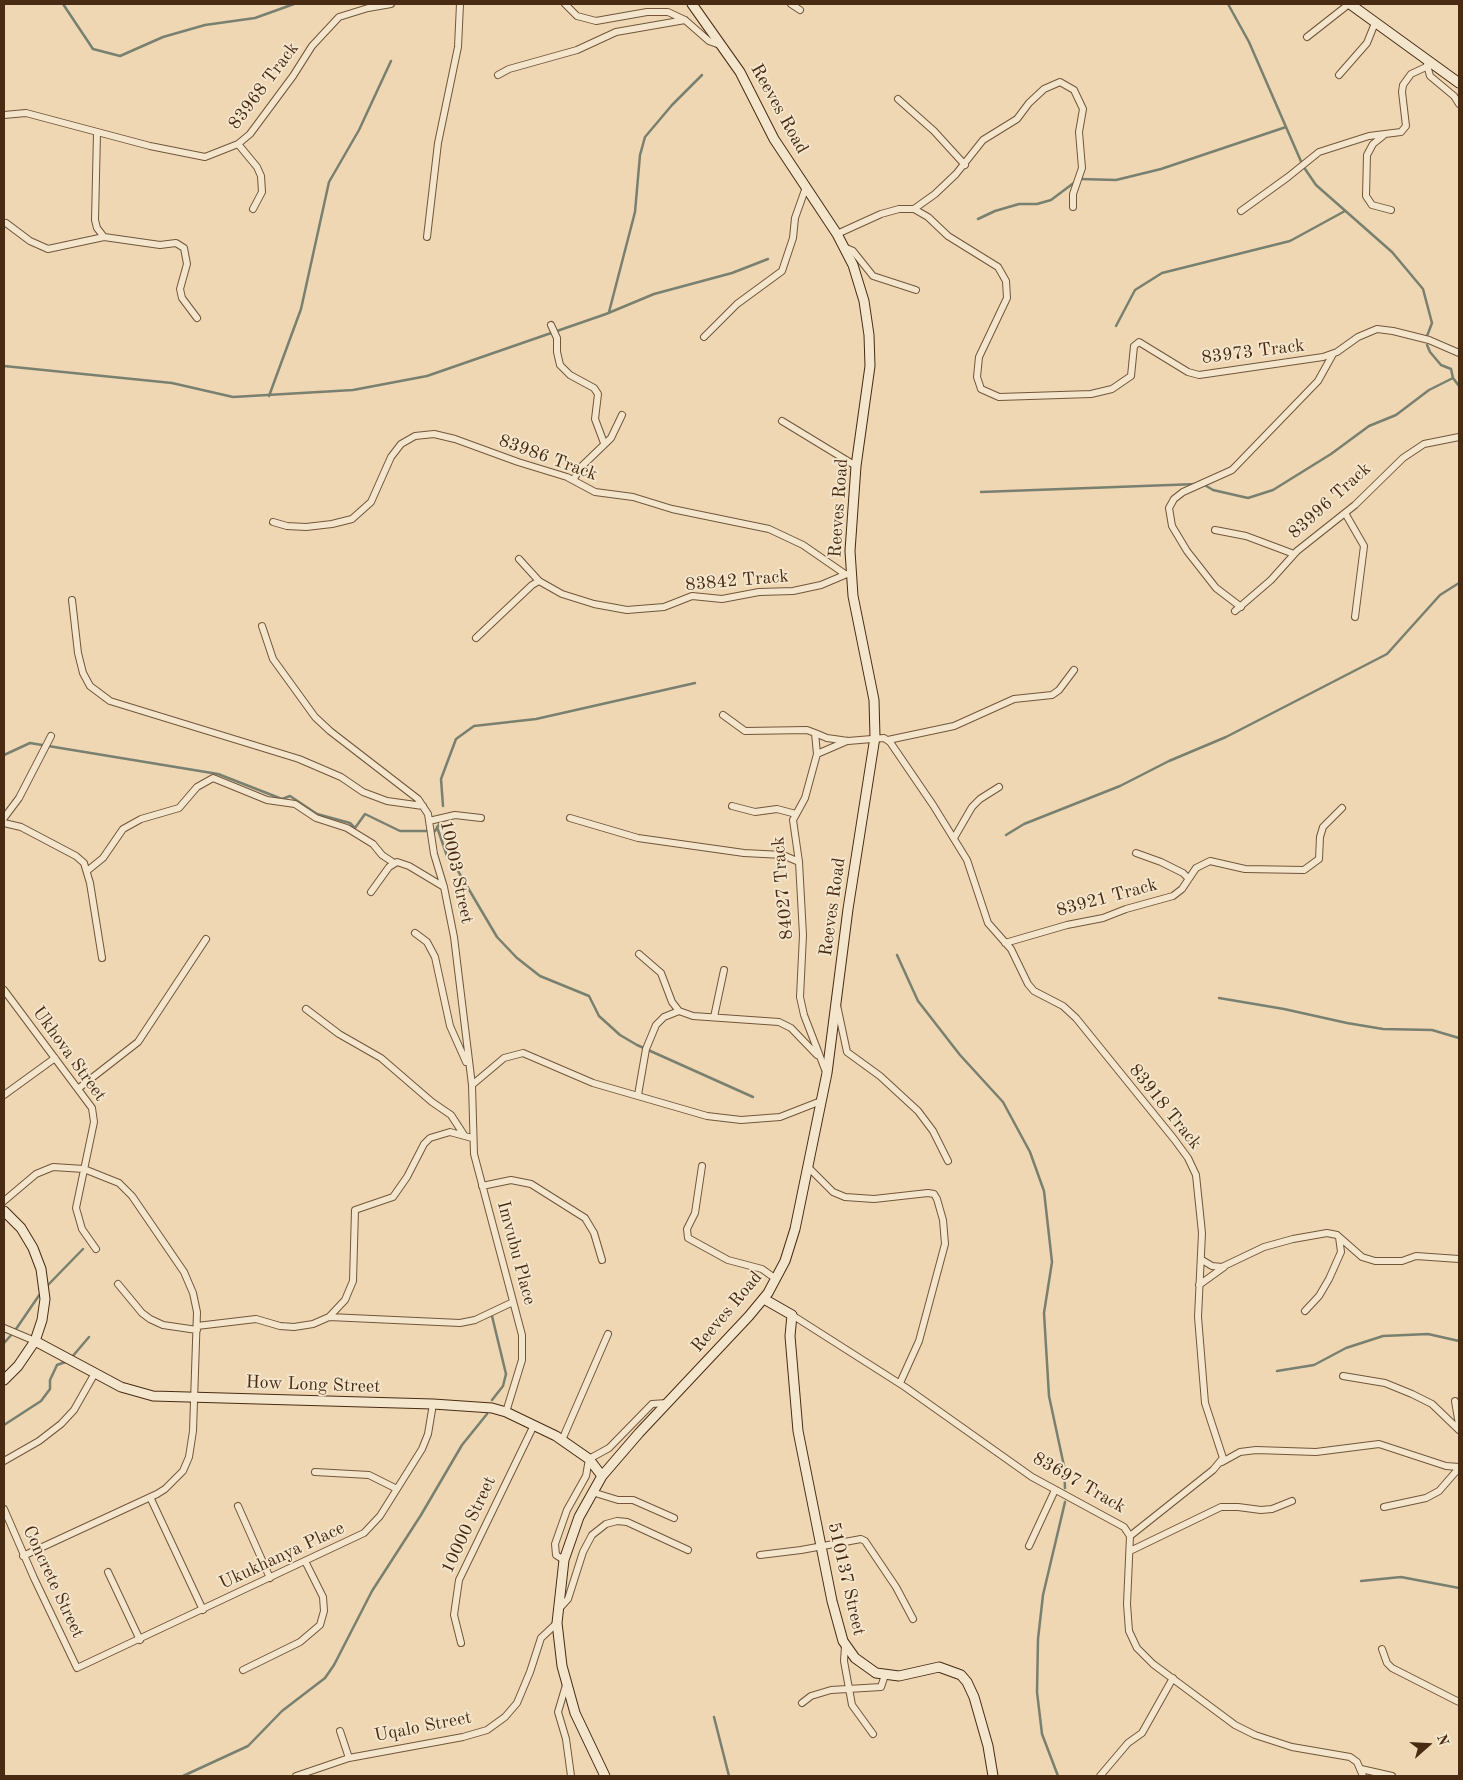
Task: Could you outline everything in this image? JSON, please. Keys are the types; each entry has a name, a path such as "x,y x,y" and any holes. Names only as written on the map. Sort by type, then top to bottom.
{"street":[{"name":"83968 Track","path":"4,115 26,114 206,157 238,144 261,120 330,24 346,14 391,4"},
{"path":"428,237 438,143 458,47 460,4"},
{"path":"565,4 577,16 588,20 601,20 660,11 668,12 685,20 706,39 720,45"},
{"name":"Reeves Road","path":"605,1776 575,1713 566,1685 557,1623 564,1560 579,1517 602,1476 619,1455 764,1299 785,1261 795,1229 827,1073 848,909 875,737 873,690 848,574 856,466 870,380 870,345 866,310 860,286 837,234 774,139 748,84 692,4"},
{"path":"791,4 800,10"},
{"path":"1307,37 1350,4 1427,64 1459,83"},
{"path":"498,75 509,69 577,50 616,32 685,20"},
{"path":"1339,75 1367,43 1375,23"},
{"path":"1427,64 1430,76 1451,93 1459,104"},
{"path":"1241,211 1319,152 1369,136 1398,134 1405,128 1404,85 1411,74 1427,64"},
{"path":"837,234 891,211 914,209 935,194 965,165 982,140 1018,119 1029,103 1044,89 1054,83 1066,84 1077,94 1083,109 1079,132 1082,168 1074,194 1073,207"},
{"path":"898,99 934,131 965,165"},
{"path":"96,132 95,220 97,228 104,237"},
{"path":"1384,136 1373,144 1367,155 1366,196 1372,206 1391,210"},
{"path":"238,144 257,167 261,176 262,192 254,209"},
{"path":"704,337 737,304 782,271 793,238 795,218 806,187"},
{"name":"83973 Track","path":"914,209 928,217 948,236 992,262 1003,274 1006,281 1007,298 988,335 978,364 979,384 993,395 1008,397 1092,394 1112,389 1131,376 1134,348 1137,342 1192,374 1199,376 1248,367 1289,364 1333,354 1358,337 1370,331 1381,329 1429,340 1459,353"},
{"path":"6,223 30,241 48,249 104,237 160,245 176,243 184,248 187,264 180,289 182,298 197,318"},
{"path":"844,247 852,251 874,276 916,290"},
{"path":"551,325 557,338 557,352 560,365 570,375 591,386 597,392 599,397 595,418 604,444"},
{"path":"1241,607 1216,588 1187,551 1172,526 1169,508 1174,499 1183,492 1225,473 1236,465 1318,381 1333,354"},
{"path":"573,480 582,466 611,438 622,415"},
{"path":"782,421 856,466"},
{"name":"83986 Track","path":"273,522 287,526 306,527 352,519 371,502 391,457 401,444 415,436 428,434 455,439 573,480 594,492 633,497 672,509 769,529 804,545 848,574"},
{"name":"83996 Track","path":"1235,611 1294,554 1345,513 1394,464 1415,449 1434,441 1459,437"},
{"path":"1345,513 1364,546 1355,617"},
{"path":"1215,530 1246,536 1294,554"},
{"name":"83842 Track","path":"518,559 539,581 562,594 594,604 639,610 664,607 692,596 722,599 759,592 801,590 832,582 848,574"},
{"path":"476,638 532,585 539,581"},
{"path":"72,600 78,654 83,673 90,686 110,701 299,759 341,777 363,792 387,801 424,806"},
{"name":"10003 Street","path":"262,626 273,659 315,717 424,806 429,821 434,854 444,887 454,937 472,1085 472,1100"},
{"path":"722,715 745,731 807,730 827,738 848,741 875,737 888,740 960,724 1014,699 1052,695 1059,690 1074,670"},
{"name":"84027 Track","path":"815,733 817,754 805,798 796,814 793,829 799,862 803,935 800,997 820,1059 827,1073"},
{"path":"4,818 20,798 51,736"},
{"name":"83918 Track","path":"888,740 954,838 972,869 988,923 1013,953 1028,984 1034,991 1062,1006 1076,1018 1185,1154 1197,1182 1202,1233 1199,1334 1205,1403 1223,1452 1221,1463"},
{"path":"817,754 848,741"},
{"path":"87,871 103,858 123,829 141,819 178,808 197,787 213,778 266,800 294,804 316,818 346,828 375,846 382,855 394,863 409,866 444,887"},
{"path":"954,838 972,807 980,799 999,788"},
{"path":"732,806 755,812 777,809 796,814"},
{"name":"83921 Track","path":"1005,943 1067,925 1103,918 1126,909 1173,896 1182,889 1188,878 1199,866 1210,861 1245,869 1306,870 1319,859 1321,833 1325,824 1342,808"},
{"path":"429,821 455,815 481,818"},
{"path":"570,818 638,838 744,853 783,855 799,862"},
{"path":"4,823 20,826 76,856 84,863 102,958"},
{"path":"1136,853 1156,859 1184,873 1188,878"},
{"path":"371,892 394,863"},
{"path":"415,934 427,942 435,958 450,1026 469,1066"},
{"path":"79,1088 138,1042 206,939"},
{"path":"639,954 661,973 672,1002 679,1011 693,1016 767,1019 786,1024 820,1059"},
{"path":"714,1017 724,970"},
{"name":"Ukhova Street","path":"4,990 90,1103 94,1118 76,1208 82,1229 96,1249"},
{"path":"837,1003 847,1052 880,1076 918,1111 933,1131 948,1161"},
{"path":"306,1009 339,1034 381,1058 432,1102 451,1115 464,1135"},
{"path":"638,1095 646,1049 656,1025 664,1018 679,1011"},
{"path":"472,1085 504,1058 523,1052 593,1083 707,1116 742,1120 780,1117 821,1101"},
{"path":"4,1095 55,1058"},
{"name":"Imvubu Place","path":"472,1100 472,1138 482,1186 523,1347 522,1360 506,1412"},
{"path":"118,1284 142,1313 156,1323 197,1328 256,1318 280,1326 294,1327 313,1324 329,1317 344,1300 353,1281 355,1210 393,1197 407,1177 424,1144 430,1138 450,1132 472,1138"},
{"path":"4,1201 36,1174 47,1168 60,1166 84,1169 119,1184 132,1196 187,1278 195,1300 197,1328 195,1398 191,1448 187,1464 172,1483 150,1497 23,1556"},
{"path":"702,1166 695,1213 687,1229 688,1238 728,1260 762,1269 776,1279"},
{"path":"808,1168 833,1192 845,1197 874,1200 928,1193 934,1194 937,1199 944,1226 945,1244 919,1341 900,1383"},
{"path":"482,1186 511,1180 531,1184 584,1218 592,1227 602,1260"},
{"path":"4,1211 26,1235 41,1269 44,1289 44,1308 35,1341 22,1361 4,1380"},
{"path":"1200,1285 1227,1265 1255,1250 1293,1238 1321,1233 1339,1236 1362,1257 1375,1261 1402,1261 1416,1256 1459,1259"},
{"path":"1305,1311 1319,1296 1329,1279 1341,1252 1339,1236"},
{"path":"1202,1260 1216,1267 1227,1265"},
{"name":"83697 Track","path":"764,1299 900,1383 1032,1477 1121,1525 1130,1536 1127,1604 1130,1634 1142,1654 1225,1718 1255,1735 1292,1747 1350,1757 1361,1769"},
{"path":"329,1317 460,1323 475,1320 513,1302"},
{"name":"510137 Street","path":"792,1315 790,1336 796,1417 836,1622 845,1646 867,1668 885,1675 908,1675 939,1667 961,1675 967,1682 974,1697 988,1746 993,1776"},
{"path":"4,1328 35,1341"},
{"path":"562,1440 608,1334"},
{"name":"How Long Street","path":"35,1341 122,1387 144,1394 195,1398 486,1407 506,1412 562,1440 589,1459 602,1476"},
{"path":"4,1461 61,1424 74,1410 95,1373"},
{"path":"1343,1376 1385,1383 1412,1394 1432,1404 1459,1430"},
{"path":"1455,1401 1459,1425"},
{"path":"564,1560 556,1555 555,1544 567,1510 586,1476 589,1459 609,1448 652,1404 667,1403"},
{"name":"Ukukhanya Place","path":"77,1668 270,1578 368,1529 397,1489 425,1442 433,1404"},
{"name":"10000 Street","path":"461,1643 454,1620 459,1580 534,1425"},
{"path":"1130,1536 1221,1463 1240,1452 1256,1450 1316,1452 1379,1444 1446,1466 1459,1467 1450,1481 1433,1494 1384,1508"},
{"path":"315,1472 369,1475 397,1489"},
{"path":"1029,1546 1041,1524 1055,1490"},
{"path":"592,1492 618,1500 633,1500 674,1518"},
{"path":"150,1497 203,1610"},
{"path":"1130,1551 1221,1507 1261,1510 1272,1509 1292,1501"},
{"path":"238,1506 270,1578"},
{"name":"Concrete Street","path":"4,1509 23,1556 77,1668"},
{"path":"558,1611 568,1598 583,1552 592,1535 606,1524 617,1521 627,1522 688,1550"},
{"path":"760,1554 865,1540 896,1587 913,1619"},
{"path":"243,1670 300,1642 320,1625 324,1611 323,1597 305,1561"},
{"path":"108,1572 140,1640"},
{"name":"Uqalo Street","path":"296,1776 349,1758 463,1737 487,1730 500,1722 512,1710 523,1691 541,1638 557,1623"},
{"path":"845,1646 844,1662 852,1705 874,1734"},
{"path":"1382,1649 1386,1663 1392,1668 1459,1702"},
{"path":"802,1703 820,1692 849,1687 881,1687 885,1675"},
{"path":"1100,1776 1128,1744 1142,1733 1174,1678"},
{"path":"566,1685 558,1710 566,1739 571,1776"},
{"path":"340,1731 349,1758"},
{"path":"1363,1776 1361,1769 1392,1776"}],"waterway":[{"path":"63,4 93,49 120,56 163,37 205,25 255,18 294,4"},
{"path":"1228,4 1249,42 1303,166 1316,185 1392,252 1423,289 1432,323 1427,336"},
{"path":"269,396 301,309 329,182 359,130 391,61"},
{"path":"609,312 635,212 640,155 645,137 672,105 702,75"},
{"path":"1080,179 1116,180 1161,169 1286,127"},
{"path":"978,219 995,211 1019,204 1037,204 1051,200 1075,182"},
{"path":"1116,326 1135,290 1162,273 1290,241 1345,211"},
{"path":"4,366 172,383 233,397 353,390 427,376 606,314 654,294 732,273 768,259"},
{"path":"1427,345 1430,352 1441,365 1451,369 1453,378 1459,386"},
{"path":"1203,484 1213,490 1248,498 1273,490 1331,454 1369,426 1396,415 1429,390 1453,378"},
{"path":"981,492 1197,484"},
{"path":"1006,835 1024,824 1120,786 1169,761 1226,737 1387,654 1440,595 1459,583"},
{"path":"443,806 441,779 456,739 474,726 536,719 695,683"},
{"path":"4,755 30,743 218,774 282,799 290,796 317,814 350,823 355,828 365,814 400,831 428,831"},
{"path":"435,831 442,820"},
{"path":"437,827 448,859"},
{"path":"453,866 458,871 497,937 517,958 540,976 589,996 599,1016 620,1035 637,1045 753,1097"},
{"path":"897,955 918,1001 960,1055 1003,1102 1030,1152 1044,1191 1052,1262 1044,1313 1049,1396 1064,1466 1065,1488"},
{"path":"1219,998 1284,1009 1347,1023 1383,1029 1432,1030 1459,1038"},
{"path":"46,1287 83,1249"},
{"path":"4,1343 14,1332 42,1291"},
{"path":"492,1316 506,1374 503,1386 492,1400"},
{"path":"1277,1371 1314,1365 1346,1348 1383,1336 1428,1334 1459,1341"},
{"path":"72,1357 89,1337"},
{"path":"4,1425 41,1401 50,1389 50,1380 57,1365 68,1361"},
{"path":"183,1776 248,1746 282,1711 325,1678 334,1665 372,1591 421,1515 462,1445 487,1414"},
{"path":"1058,1776 1042,1734 1037,1692 1038,1639 1043,1595 1065,1502"},
{"path":"1361,1581 1401,1577 1459,1588"},
{"path":"714,1717 729,1776"}]}
